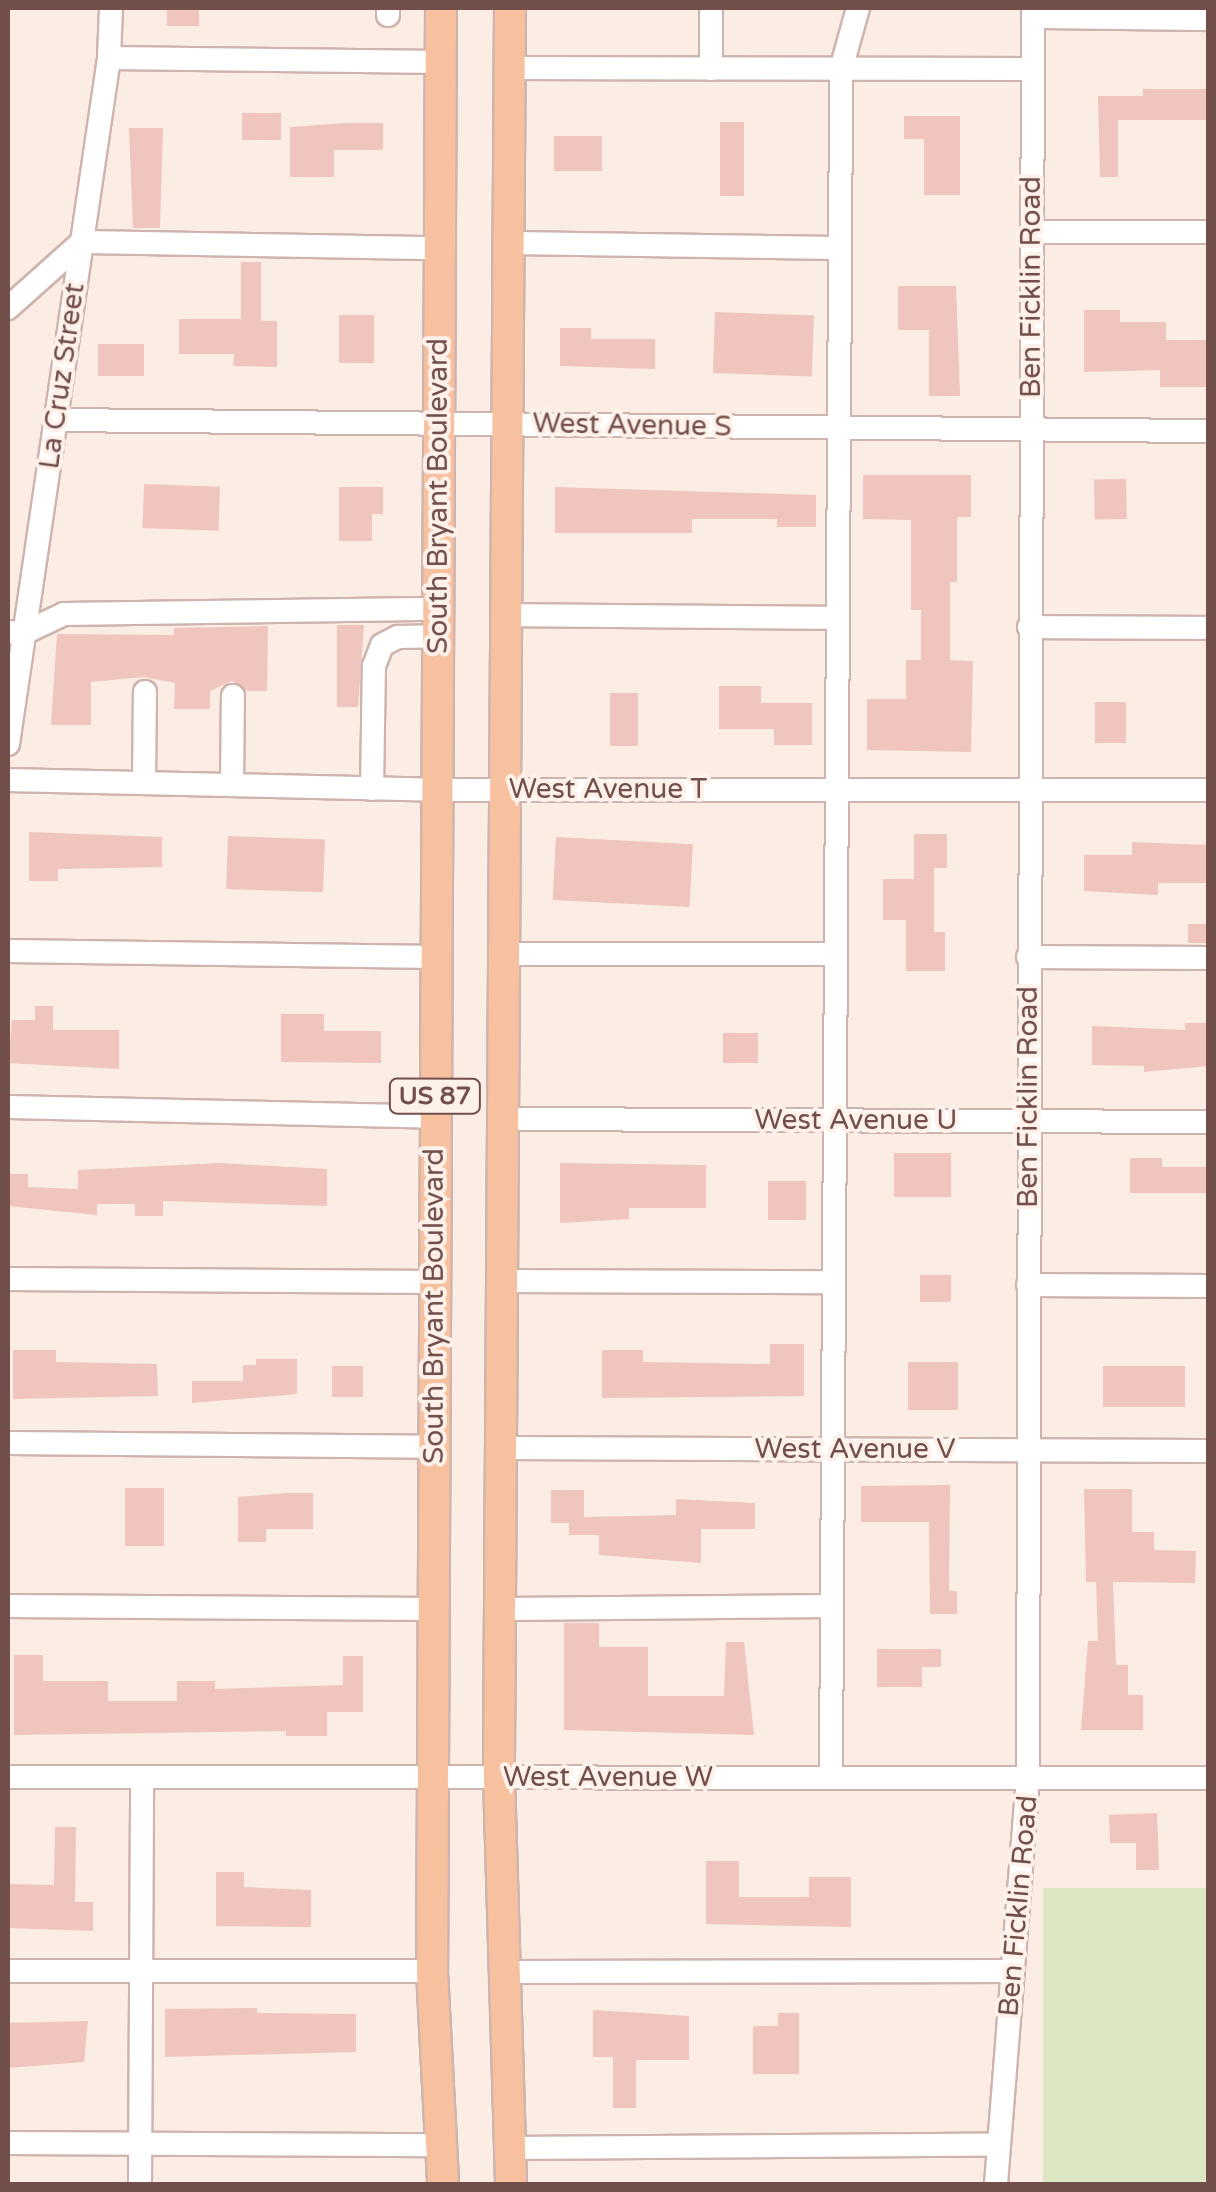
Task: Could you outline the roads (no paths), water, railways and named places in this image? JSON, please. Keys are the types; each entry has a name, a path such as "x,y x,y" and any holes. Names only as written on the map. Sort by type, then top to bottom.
{"main road":[{"name":"South Bryant Boulevard","path":"442,8 432,1972 443,2184"},
{"name":"US 87","path":"510,8 499,1778 500,1972 510,2184"}],"street":[{"name":"La Cruz Street","path":"8,744 16,632 56,420 109,58 111,8"},
{"path":"711,69 712,8"},
{"path":"831,1778 840,69 858,8"},
{"path":"1033,12 1208,19"},
{"name":"Ben Ficklin Road","path":"996,2184 1028,1778 1033,12"},
{"path":"109,58 442,62"},
{"path":"510,68 1032,69"},
{"path":"1032,232 1208,232"},
{"path":"8,308 82,242 440,248"},
{"path":"509,243 840,248"},
{"name":"West Avenue S","path":"56,420 1208,431"},
{"path":"16,632 64,614 437,622"},
{"path":"507,615 838,618"},
{"path":"372,789 374,666 382,644 437,622"},
{"path":"1029,628 1208,628"},
{"path":"144,783 145,692"},
{"path":"232,785 233,696"},
{"name":"West Avenue T","path":"8,780 436,790 1208,790"},
{"path":"8,951 435,957"},
{"path":"505,954 836,954"},
{"path":"1028,956 1208,958"},
{"path":"8,1106 434,1116"},
{"name":"West Avenue U","path":"504,1118 1208,1122"},
{"path":"8,1278 434,1282"},
{"path":"503,1281 834,1282"},
{"path":"1028,1285 1208,1286"},
{"path":"8,1443 432,1447"},
{"name":"West Avenue V","path":"502,1448 1208,1451"},
{"path":"8,1606 432,1609"},
{"path":"501,1609 832,1606"},
{"name":"West Avenue W","path":"8,1778 1208,1778"},
{"path":"140,2184 142,1778"},
{"path":"8,1971 432,1972"},
{"path":"500,1972 1013,1972"},
{"path":"8,2143 441,2145"},
{"path":"509,2148 999,2145"}]}
